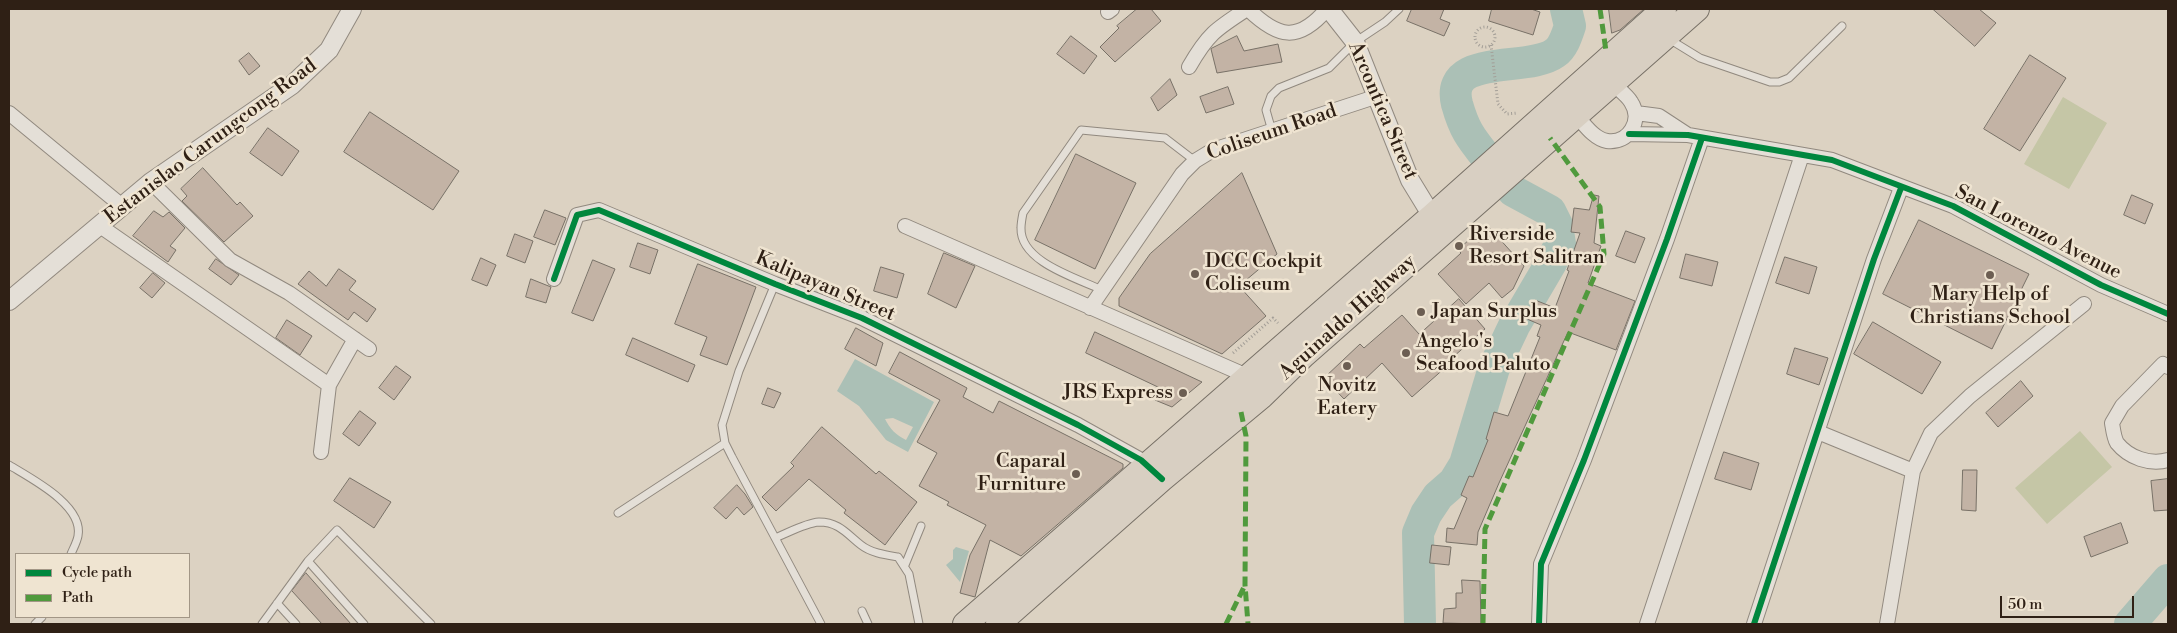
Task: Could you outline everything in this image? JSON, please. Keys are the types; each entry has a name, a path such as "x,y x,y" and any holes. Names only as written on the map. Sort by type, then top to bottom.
{"highway":[{"name":"Aguinaldo Highway","path":"1254,387 1304,355 1475,192 1659,24 1697,9"},
{"name":"Aguinaldo Highway","path":"1516,154 1575,114 1612,83 1659,24"},
{"name":"Aguinaldo Highway","path":"965,624 1155,472 1254,387 1432,216 1475,192"},
{"name":"Aguinaldo Highway","path":"998,624 1155,472"}],"street":[{"name":"Estanislao Carungcong Road","path":"9,301 151,182 292,85 329,50 352,9"},
{"path":"1189,67 1203,42 1214,31 1248,9 1266,26 1284,33 1301,30 1316,21 1328,9"},
{"name":"Arcontica Street","path":"1328,9 1355,42 1410,180 1432,216"},
{"path":"1612,83 1631,102 1636,113 1635,125 1629,134"},
{"name":"Coliseum Road","path":"1090,308 1182,174 1195,161 1213,150 1378,96"},
{"path":"9,113 122,206"},
{"name":"San Lorenzo Avenue","path":"1636,113 1659,116 1695,136"},
{"name":"San Lorenzo Avenue","path":"1575,114 1593,134 1606,141 1618,141 1629,134 1695,136 1832,160 1901,188 1953,206 2101,285 2168,314"},
{"path":"1539,624 1541,564 1591,442 1667,239 1695,136"},
{"path":"1647,624 1758,294 1802,155"},
{"path":"151,182 230,260 289,293 369,349"},
{"path":"1754,624 1874,259 1901,188"},
{"name":"Kalipayan Street","path":"554,279 577,216 599,210 775,284 862,318 1078,425 1155,472"},
{"path":"100,226 330,385"},
{"path":"905,226 1220,364 1254,387"},
{"path":"1887,624 1914,470 1931,433 1970,396 2084,304"},
{"path":"321,452 330,385 355,339"},
{"path":"2166,361 2122,406 2112,423 2116,442 2134,457 2158,463 2168,460"},
{"path":"1818,432 1914,470"}],"lane":[{"path":"1272,131 1266,110 1271,96 1279,88 1329,68 1355,42 1385,22 1399,9"},
{"path":"1659,24 1700,58 1770,82 1779,82 1789,78 1842,26"},
{"path":"1102,290 1037,259 1025,246 1020,230 1023,213 1081,130 1165,138 1195,161"},
{"path":"775,284 739,371 722,425 725,443 821,624"},
{"path":"618,512 725,443"},
{"path":"9,465 48,489 71,510 77,524 78,536 71,553"},
{"path":"775,538 816,522 832,523 846,531 862,546 881,554 898,557 905,565 919,624"},
{"path":"905,565 921,526"},
{"path":"262,624 308,561 337,530 431,624"},
{"path":"308,561 364,624"},
{"path":"277,603 296,624"},
{"path":"862,612 868,624"}],"path":[{"path":"1491,45 1486,47 1477,42 1476,33 1479,28 1489,27 1494,30 1496,36 1491,45 1495,81"},
{"path":"1220,364 1273,318 1283,330"}],"green space":[{"path":"2063,97 2107,123 2069,189 2024,164"},
{"path":"2080,431 2112,467 2047,524 2015,488"}],"shaded area":[{"path":"855,359 934,402 908,452 886,440 859,406 837,391","holes":["893,418 913,427 906,440 899,436 885,419"]},
{"path":"956,547 969,551 960,582 946,565 953,559 953,550"}],"building":[{"path":"1137,9 1151,9 1161,21 1115,62 1100,47 1119,28 1117,26"},
{"path":"1412,9 1444,9 1440,19 1450,23 1444,36 1407,21"},
{"path":"1492,9 1531,9 1540,12 1533,35 1489,21"},
{"path":"1609,9 1644,9 1620,30 1612,33"},
{"path":"1933,9 1979,9 1996,23 1975,46"},
{"path":"1071,36 1097,56 1084,74 1057,54"},
{"path":"1237,36 1244,51 1278,44 1282,62 1217,73 1211,49"},
{"path":"249,53 260,66 249,75 239,61"},
{"path":"2030,55 2066,78 2020,151 1984,129"},
{"path":"1170,79 1177,95 1158,111 1151,98"},
{"path":"1228,87 1234,104 1206,113 1200,97"},
{"path":"370,112 459,171 433,210 344,152"},
{"path":"268,128 299,151 282,176 250,153"},
{"path":"1076,154 1136,183 1095,269 1035,240"},
{"path":"203,168 237,205 240,202 253,216 224,242 182,201 187,196 181,189"},
{"name":"DCC Cockpit Coliseum","path":"1242,173 1277,254 1239,286 1266,316 1222,354 1119,306 1119,298 1150,254"},
{"path":"1594,195 1599,196 1594,243 1601,246 1588,283 1635,301 1616,350 1568,332 1478,532 1477,545 1446,542 1447,528 1454,529 1467,498 1461,495 1469,476 1473,477 1488,440 1486,439 1494,412 1508,416 1540,337 1537,336 1541,325 1527,319 1535,300 1555,308 1569,271 1567,270 1580,233 1571,232 1574,208 1589,210"},
{"path":"2132,195 2153,204 2145,224 2124,215"},
{"path":"545,210 566,218 555,245 534,237"},
{"path":"154,211 163,217 169,212 185,228 170,246 176,250 168,262 133,236"},
{"path":"1919,220 2029,274 1992,349 1883,294"},
{"path":"1487,225 1524,266 1513,289 1502,298 1489,283 1466,304 1438,274 1461,253 1458,250"},
{"path":"1626,231 1645,238 1635,263 1616,256"},
{"path":"515,234 533,241 525,263 507,256"},
{"path":"638,243 658,250 650,274 630,267"},
{"path":"944,253 975,266 956,308 928,294"},
{"path":"1686,254 1718,262 1712,286 1680,278"},
{"path":"1785,257 1817,267 1809,294 1776,283"},
{"path":"481,258 496,265 487,286 472,280"},
{"path":"216,259 239,275 231,285 209,269"},
{"path":"593,260 615,269 593,321 572,313"},
{"path":"698,264 756,287 727,365 700,355 707,337 675,324"},
{"path":"881,267 904,274 897,298 874,291"},
{"path":"339,269 356,281 349,290 376,309 367,322 354,312 348,320 298,284 309,271 326,286"},
{"path":"153,273 165,283 152,298 140,288"},
{"path":"531,279 551,287 546,303 526,297"},
{"path":"1459,299 1485,329 1445,364 1447,366 1412,397 1382,363 1344,399 1324,378 1360,344 1364,348 1402,315 1419,334"},
{"path":"287,320 312,336 300,355 276,338"},
{"path":"1873,322 1941,362 1922,394 1854,354"},
{"path":"856,328 883,343 876,366 845,349"},
{"path":"1095,332 1202,382 1172,407 1155,400 1160,388 1086,353"},
{"path":"633,338 695,365 688,382 626,355"},
{"path":"1795,348 1828,358 1819,385 1787,374"},
{"path":"900,352 967,388 963,397 993,413 999,401 1123,464 1123,468 1021,556 990,540 975,597 960,593 970,555 986,525 947,505 949,502 919,486 937,453 917,442 940,400 889,373"},
{"path":"396,366 411,377 394,400 379,388"},
{"path":"2021,381 2033,396 1998,427 1986,413"},
{"path":"768,388 781,393 774,408 762,404"},
{"path":"360,411 376,423 359,446 343,434"},
{"path":"822,427 876,474 879,471 917,502 885,545 844,513 846,510 809,479 776,511 762,497 794,466 791,463"},
{"path":"1724,452 1759,463 1751,490 1715,479"},
{"path":"1963,470 1977,470 1976,511 1962,510"},
{"path":"350,478 391,502 374,528 334,501"},
{"path":"2168,479 2168,510 2154,511 2151,481"},
{"path":"737,485 753,507 744,515 737,507 726,519 714,508"},
{"path":"2121,523 2128,543 2091,557 2084,537"},
{"path":"1432,545 1451,547 1449,565 1430,563"},
{"path":"306,573 351,624 322,624 292,591"},
{"path":"1462,580 1480,581 1481,624 1443,623 1444,609 1456,608 1456,593 1462,593"}],"waterway":[{"path":"1486,157 1462,120 1457,104 1456,88 1463,77 1475,70 1543,59 1558,51 1570,26 1566,9"},
{"path":"1420,624 1418,533 1426,514 1438,496 1454,482 1465,464 1494,368 1514,326 1560,244 1557,225 1550,211 1513,191"},
{"path":"2130,624 2168,580"}],"marked path":[{"path":"1600,9 1606,51"},
{"path":"1483,624 1485,529 1604,254 1600,207 1550,138"},
{"path":"1241,412 1246,436 1245,585 1248,624"},
{"path":"1226,624 1245,585"}],"cycle path":[{"path":"1629,134 1688,135 1832,160 1953,206 2101,285 2168,314"},
{"path":"1539,624 1541,564 1584,460 1667,239 1702,138"},
{"path":"1754,624 1874,259 1901,188"},
{"path":"554,279 577,215 599,210 775,284 862,318 1078,425 1141,460 1162,479"}],"place":[{"name":"Riverside Resort Salitran","path":"1459,246"},
{"name":"DCC Cockpit Coliseum","path":"1195,274"},
{"name":"Mary Help of Christians School","path":"1990,275"},
{"name":"Japan Surplus","path":"1421,312"},
{"name":"Angelo's Seafood Paluto","path":"1406,353"},
{"name":"Novitz Eatery","path":"1347,366"},
{"name":"JRS Express","path":"1183,393"},
{"name":"Caparal Furniture","path":"1076,474"}]}
